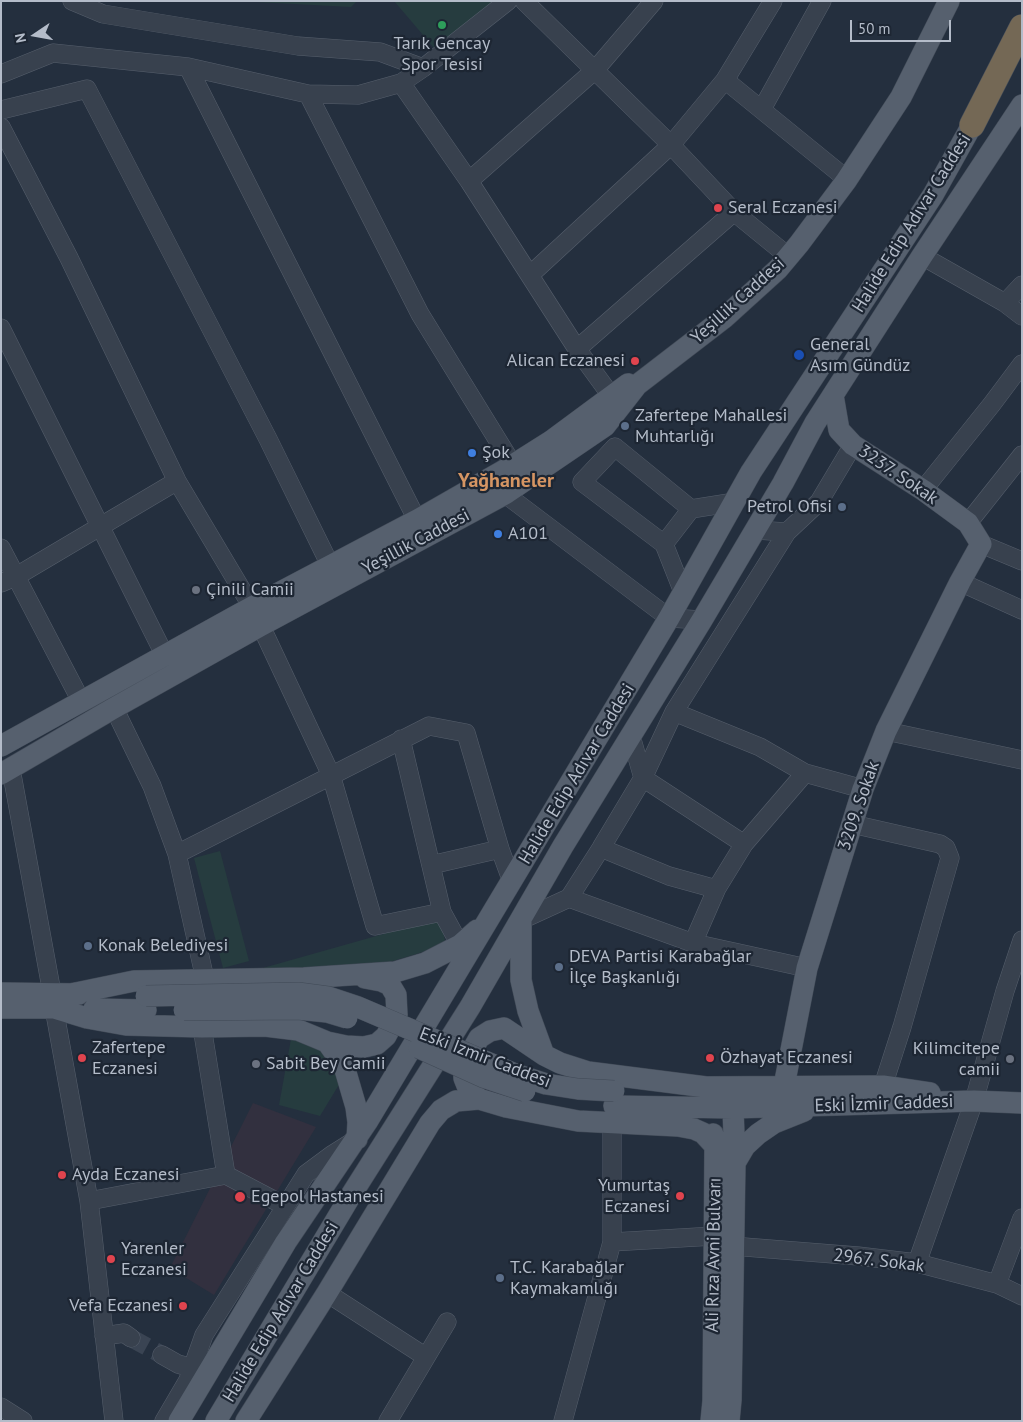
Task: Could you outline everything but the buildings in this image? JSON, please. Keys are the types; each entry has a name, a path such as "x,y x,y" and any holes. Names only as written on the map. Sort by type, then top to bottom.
{"highway":[{"path":"972,125 1022,27"},
{"path":"972,125 1022,44"}],"main road":[{"name":"Yeşillik Caddesi","path":"2,744 252,607 417,520 513,464 551,441 683,342 783,252 813,217 843,176 894,92 940,1"},
{"name":"Yeşillik Caddesi","path":"6,772 114,708 260,626 506,494 605,426 637,385 724,318 778,269 799,244 846,181 901,96 949,1"},
{"name":"Halide Edip Adıvar Caddesi","path":"216,1421 348,1200 470,1007 563,846 702,620 833,395 1022,105"},
{"name":"Halide Edip Adıvar Caddesi","path":"179,1421 286,1242 357,1139 486,922 512,882 670,618 750,472 933,195 972,125"},
{"name":"3237. Sokak","path":"833,395 838,430 853,445 923,490 968,522 981,544"},
{"path":"506,494 506,479 513,464"},
{"name":"3209. Sokak","path":"784,1086 807,968 863,789 886,731 960,582 981,544"},
{"path":"521,920 521,980 528,1011 544,1055"},
{"path":"59,998 134,981 304,978 395,972 426,963 460,945 486,922"},
{"path":"59,998 86,1018 126,1025 202,1028 265,1026 298,1030 327,1042 346,1046 364,1047 377,1044 386,1036 398,1015 396,995 390,985 382,981 349,975"},
{"name":"Eski İzmir Caddesi","path":"1,993 59,998 327,1012 353,1019 510,1087 544,1098 578,1104 613,1107 733,1108 974,1101 1022,1104"},
{"name":"Eski İzmir Caddesi","path":"1,1008 59,998"},
{"path":"435,1009 456,1003 470,1007 544,1055 560,1063 588,1072 706,1087 720,1092 733,1108"},
{"path":"479,1099 468,1088 464,1078 464,1065 479,1038 490,1031 504,1028"},
{"path":"327,1042 375,1109 386,1114 406,1107"},
{"path":"344,1066 356,1107 358,1122 357,1139"},
{"name":"Eski İzmir Caddesi","path":"613,1107 663,1091 706,1087 883,1086 974,1101"},
{"path":"246,1421 430,1123 441,1110 456,1101 479,1099 506,1107 578,1121 613,1107 678,1126 692,1128 703,1133 715,1146"},
{"name":"Ali Rıza Avni Bulvarı","path":"735,1163 745,1146 758,1134 788,1116 818,1106"},
{"name":"Ali Rıza Avni Bulvarı","path":"682,1107 697,1111 707,1119 713,1132 715,1146 714,1236 723,1292 729,1421"},
{"name":"Ali Rıza Avni Bulvarı","path":"711,1421 723,1292 732,1246 735,1163 733,1108"},
{"path":"332,1284 348,1200"}],"street":[{"path":"72,1 103,14 298,46 380,52 424,68"},
{"path":"1,74 53,53 188,67 308,94 358,95 400,82 424,68 508,1"},
{"path":"524,1 671,145 734,212 783,252"},
{"path":"469,182 595,70 654,1"},
{"path":"530,275 671,145 725,80 773,1"},
{"path":"762,109 822,1"},
{"path":"188,67 417,520"},
{"path":"725,80 843,176"},
{"path":"400,82 469,182 577,349 612,397"},
{"path":"1,110 86,89 268,439 330,565"},
{"path":"308,94 420,314 513,464"},
{"path":"1,127 5,145 70,258 177,481 252,607 331,775 375,926 442,912"},
{"path":"577,349 734,212"},
{"path":"922,256 1006,303 1022,316"},
{"path":"1006,303 1022,285"},
{"path":"1,328 165,656"},
{"path":"923,490 1022,364"},
{"path":"521,920 569,898 643,778 674,712 787,532 819,502 853,445"},
{"path":"683,592 664,544 582,482 615,447 691,509"},
{"path":"968,522 1022,455"},
{"path":"8,580 177,481"},
{"path":"506,494 670,618 702,620"},
{"path":"664,544 691,509 735,502"},
{"path":"755,530 787,532"},
{"path":"981,544 1022,562"},
{"path":"1,548 8,580 81,701"},
{"path":"960,582 1022,610"},
{"path":"114,708 152,786 177,854 205,979"},
{"path":"674,712 760,747 805,773 863,789"},
{"path":"177,854 429,726 466,733 500,849 512,882"},
{"path":"886,731 1022,760"},
{"path":"631,736 643,778 744,844"},
{"path":"401,739 442,912 460,945"},
{"path":"6,772 59,998 89,1202 114,1421"},
{"path":"693,943 716,890 744,844 805,773"},
{"path":"852,824 940,844 946,848 950,858 902,1027 883,1086"},
{"path":"601,848 669,876 716,890"},
{"path":"431,865 500,849"},
{"path":"569,898 693,943 807,968"},
{"path":"917,1263 974,1101 1005,991 1022,940"},
{"path":"202,1028 226,1175"},
{"path":"563,1421 612,1242 613,1107"},
{"path":"164,1421 188,1380 204,1335 306,1174 357,1139"},
{"path":"89,1202 226,1175 285,1206"},
{"path":"997,1284 1022,1218"},
{"path":"612,1242 714,1236"},
{"name":"2967. Sokak","path":"732,1246 858,1256 917,1263 997,1284 1021,1298"},
{"path":"332,1284 426,1357"},
{"path":"388,1421 447,1322"},
{"path":"104,1336 124,1333 132,1338"},
{"path":"162,1355 178,1364 192,1368"},
{"path":"1,1407 22,1421"}],"shaded area":[{"name":"Egepol Hastanesi","path":"253,1103 316,1127 214,1295 170,1268"}],"green space":[{"path":"237,1 357,1 351,7"},
{"name":"Tarık Gencay Spor Tesisi","path":"394,1 504,1 435,49"},
{"path":"220,851 249,961 223,968 194,858"},
{"path":"440,918 446,945 380,965 263,975 263,968"},
{"path":"291,1039 329,1051 340,1083 320,1116 279,1105"}],"tunnel":[{"path":"131,1338 162,1355"}],"place":[{"name":"Tarık Gencay Spor Tesisi","path":"442,25"},
{"name":"Seral Eczanesi","path":"718,208"},
{"name":"General Asım Gündüz","path":"799,355"},
{"name":"Alican Eczanesi","path":"635,361"},
{"name":"Zafertepe Mahallesi Muhtarlığı","path":"625,426"},
{"name":"Şok","path":"472,453"},
{"name":"Petrol Ofisi","path":"842,507"},
{"name":"A101","path":"498,534"},
{"name":"Çinili Camii","path":"196,590"},
{"name":"Konak Belediyesi","path":"88,946"},
{"name":"DEVA Partisi Karabağlar İlçe Başkanlığı","path":"559,967"},
{"name":"Zafertepe Eczanesi","path":"82,1058"},
{"name":"Özhayat Eczanesi","path":"710,1058"},
{"name":"Kilimcitepe camii","path":"1010,1059"},
{"name":"Sabit Bey Camii","path":"256,1064"},
{"name":"Ayda Eczanesi","path":"62,1175"},
{"name":"Yumurtaş Eczanesi","path":"680,1196"},
{"name":"Egepol Hastanesi","path":"240,1197"},
{"name":"Yarenler Eczanesi","path":"111,1259"},
{"name":"T.C. Karabağlar Kaymakamlığı","path":"500,1278"},
{"name":"Vefa Eczanesi","path":"183,1306"}],"district":[{"name":"Yağhaneler","path":"506,481"}]}
